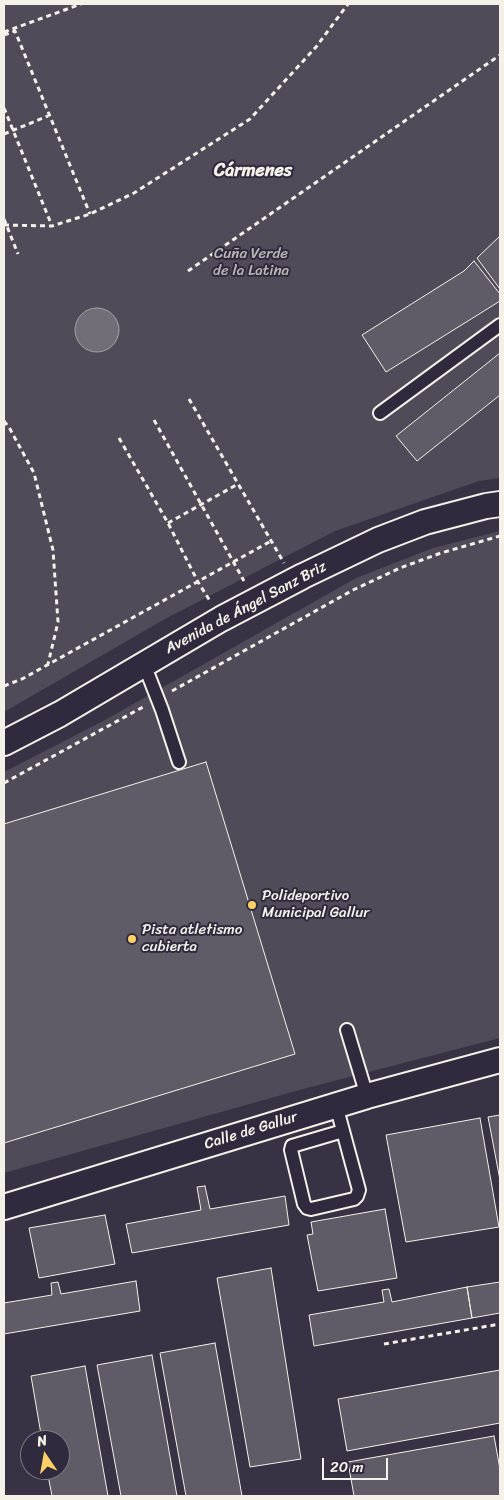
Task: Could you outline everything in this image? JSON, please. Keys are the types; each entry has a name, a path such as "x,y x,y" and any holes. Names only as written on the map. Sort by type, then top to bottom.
{"street":[{"name":"Avenida de Ángel Sanz Briz","path":"4,743 60,714 220,619 294,580 378,540 426,522 500,504"},
{"name":"Calle de Gallur","path":"4,1207 336,1105 500,1060"}],"lane":[{"path":"380,413 500,325"},
{"path":"144,664 179,762"},
{"path":"347,1030 367,1096"},
{"path":"336,1105 359,1190 358,1196 354,1199 311,1209 307,1208 304,1204 291,1150 292,1146 343,1131"}],"path":[{"path":"4,34 81,4"},
{"path":"5,225 52,226 90,214 134,193 250,119 316,48 348,4"},
{"path":"4,34 14,31 90,214"},
{"path":"188,271 500,55"},
{"path":"4,108 52,226"},
{"path":"4,134 48,116"},
{"path":"4,219 18,254"},
{"path":"189,399 294,580"},
{"path":"154,420 255,601"},
{"path":"4,421 34,473 53,550 58,622 48,665"},
{"path":"119,438 220,619"},
{"path":"168,523 238,484"},
{"path":"4,782 158,699 353,590 400,568 441,553 500,536"},
{"path":"4,686 48,665 271,541"},
{"path":"384,1344 500,1324"}],"green space":[{"name":"Cuña Verde de la Latina","path":"4,4 500,4 500,478 479,481 335,531 165,619 4,712"},
{"name":"Polideportivo Municipal Gallur","path":"500,531 500,1038 303,1089 4,1173 4,772 105,720 356,578 433,548"}],"shaded area":[{"path":"97,308 109,312 115,318 119,330 115,342 109,348 97,352 85,348 79,342 75,330 79,318 85,312"}],"building":[{"path":"500,236 500,289 477,258"},
{"path":"474,261 500,294 500,301 386,372 362,335 464,271"},
{"path":"500,353 500,395 417,461 396,436"},
{"name":"Pista atletismo cubierta","path":"206,762 295,1054 4,1143 4,824"},
{"path":"500,1115 500,1180 488,1117"},
{"path":"480,1118 499,1227 406,1242 386,1135"},
{"path":"205,1186 210,1209 285,1196 289,1225 132,1253 126,1224 201,1210 197,1187"},
{"path":"385,1209 397,1278 318,1291 307,1235 313,1234 311,1222"},
{"path":"105,1215 115,1264 39,1278 29,1228"},
{"path":"271,1268 301,1459 250,1467 217,1278"},
{"path":"136,1281 140,1311 4,1334 4,1303 52,1295 51,1283 58,1282 61,1294"},
{"path":"500,1282 500,1313 472,1318 467,1287"},
{"path":"467,1287 472,1318 314,1346 309,1315 384,1302 382,1290 389,1289 392,1302"},
{"path":"215,1343 242,1496 186,1496 160,1353"},
{"path":"152,1355 177,1496 121,1496 97,1365"},
{"path":"85,1366 108,1496 52,1496 49,1480 70,1480 70,1430 40,1430 31,1376"},
{"path":"500,1370 500,1423 347,1451 338,1399"},
{"path":"494,1436 500,1469 500,1496 354,1496 348,1462"}],"place":[{"name":"Polideportivo Municipal Gallur","path":"252,905"},
{"name":"Pista atletismo cubierta","path":"132,939"}],"district":[{"name":"Cármenes","path":"253,171"}]}
